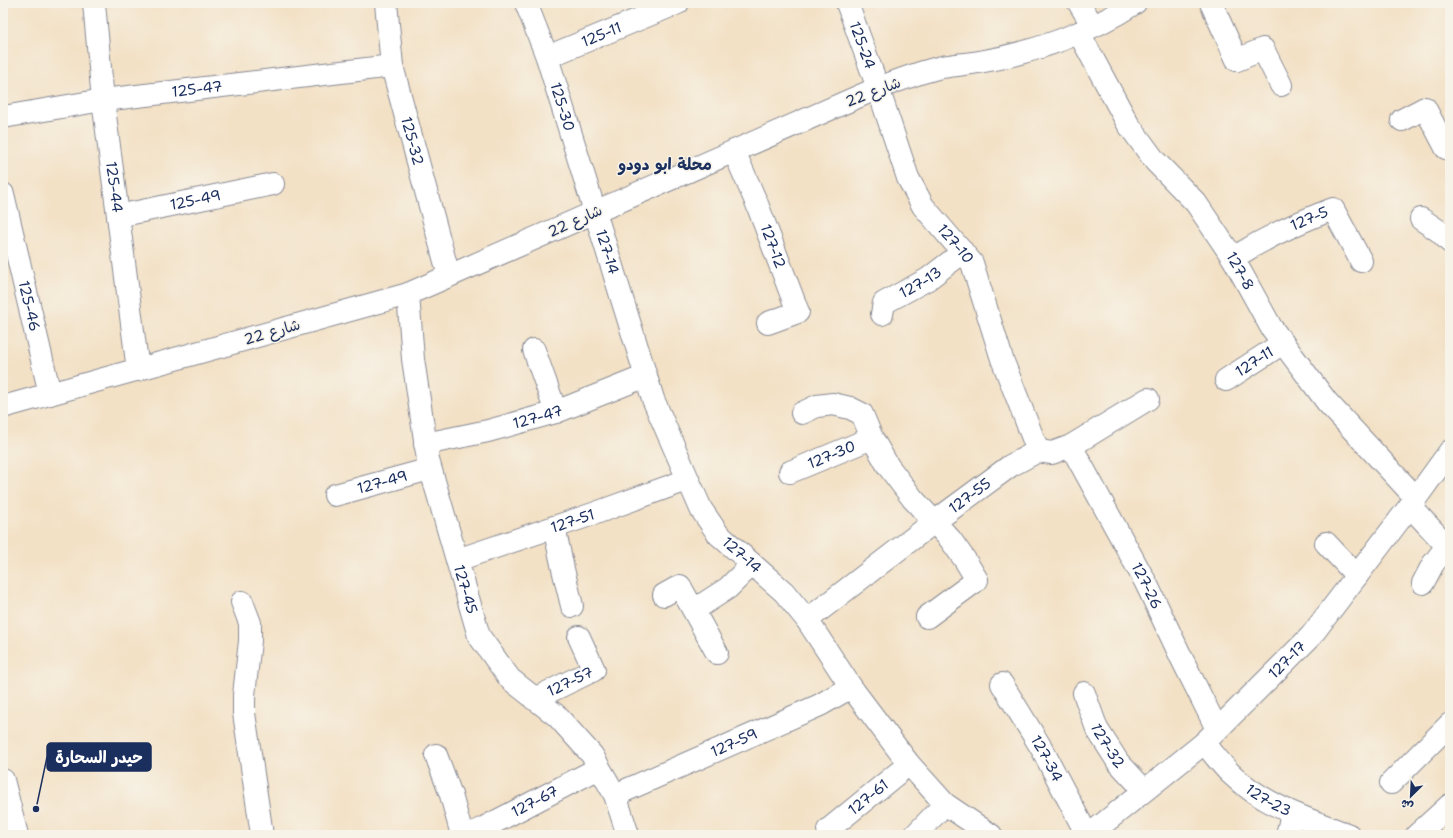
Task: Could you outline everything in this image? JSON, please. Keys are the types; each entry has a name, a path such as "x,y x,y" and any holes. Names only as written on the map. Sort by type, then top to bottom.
{"street":[{"name":"125-44","path":"94,3 103,100 138,370"},
{"name":"125-32","path":"386,3 392,66 449,276"},
{"name":"125-30","path":"526,3 547,57 594,212"},
{"name":"125-11","path":"547,57 678,3"},
{"name":"125-24","path":"847,3 878,88"},
{"name":"127-8","path":"1079,3 1086,29 1128,124 1155,161 1196,203 1233,258 1271,327 1328,402 1413,502 1447,546 1433,564 1423,583"},
{"name":"شارع 22","path":"3,407 408,294 878,88 941,67 979,62 1018,54 1050,44 1086,29 1135,3"},
{"path":"1211,3 1237,60 1263,49 1281,85"},
{"name":"125-47","path":"3,117 103,100 392,66"},
{"name":"127-10","path":"878,88 908,178 924,206 972,263 1002,359 1038,451"},
{"path":"1402,120 1425,108 1446,148 1450,145"},
{"name":"127-12","path":"734,151 757,204 798,312 768,323"},
{"name":"125-49","path":"118,216 273,184"},
{"name":"125-46","path":"3,194 50,394"},
{"name":"127-5","path":"1233,258 1256,244 1300,222 1334,208 1361,261"},
{"name":"127-14","path":"594,212 652,399 701,509 718,534 784,592 807,620 851,687 909,764 945,804 990,835"},
{"path":"1421,219 1439,231 1450,242"},
{"name":"127-13","path":"882,314 884,303 928,279 963,252"},
{"name":"127-45","path":"408,294 413,360 430,469 479,636 510,679 557,716 592,755 615,795 628,835"},
{"name":"127-11","path":"1226,380 1284,343"},
{"path":"534,350 556,412"},
{"name":"127-47","path":"426,444 488,430 556,412 646,376"},
{"name":"127-55","path":"807,620 934,522 1010,466 1038,451 1052,453 1071,446 1148,400"},
{"path":"802,412 817,406 833,404 850,408 862,414 872,438 888,466 913,499 950,539 965,560 977,580 927,617"},
{"name":"127-30","path":"790,472 872,438"},
{"name":"127-26","path":"1071,446 1146,583 1182,660 1210,736"},
{"name":"127-17","path":"1088,835 1210,736 1311,636 1450,451"},
{"name":"127-49","path":"335,495 430,469"},
{"name":"127-51","path":"457,560 687,480"},
{"path":"554,527 572,606"},
{"path":"1326,543 1357,576"},
{"path":"694,610 728,588 752,564"},
{"path":"664,595 680,586 717,653"},
{"path":"242,602 250,623 244,713 262,835"},
{"name":"127-57","path":"534,698 594,670 579,637"},
{"name":"127-34","path":"1002,684 1042,749 1088,835"},
{"name":"127-59","path":"615,795 820,705 851,687"},
{"name":"127-32","path":"1084,693 1097,729 1118,762 1144,790"},
{"path":"1391,783 1450,724"},
{"name":"127-23","path":"1210,736 1231,774 1257,795 1292,814 1349,835"},
{"path":"436,755 451,795 462,835"},
{"name":"127-61","path":"828,830 909,764"},
{"name":"127-67","path":"470,835 599,768"},
{"path":"3,780 17,835"},
{"path":"915,835 945,804"},
{"path":"1417,835 1450,805"},
{"path":"1287,835 1292,814"}],"place":[{"name":"حيدر السحارة","path":"36,809"}],"district":[{"name":"محلة ابو دودو","path":"665,164"}]}
